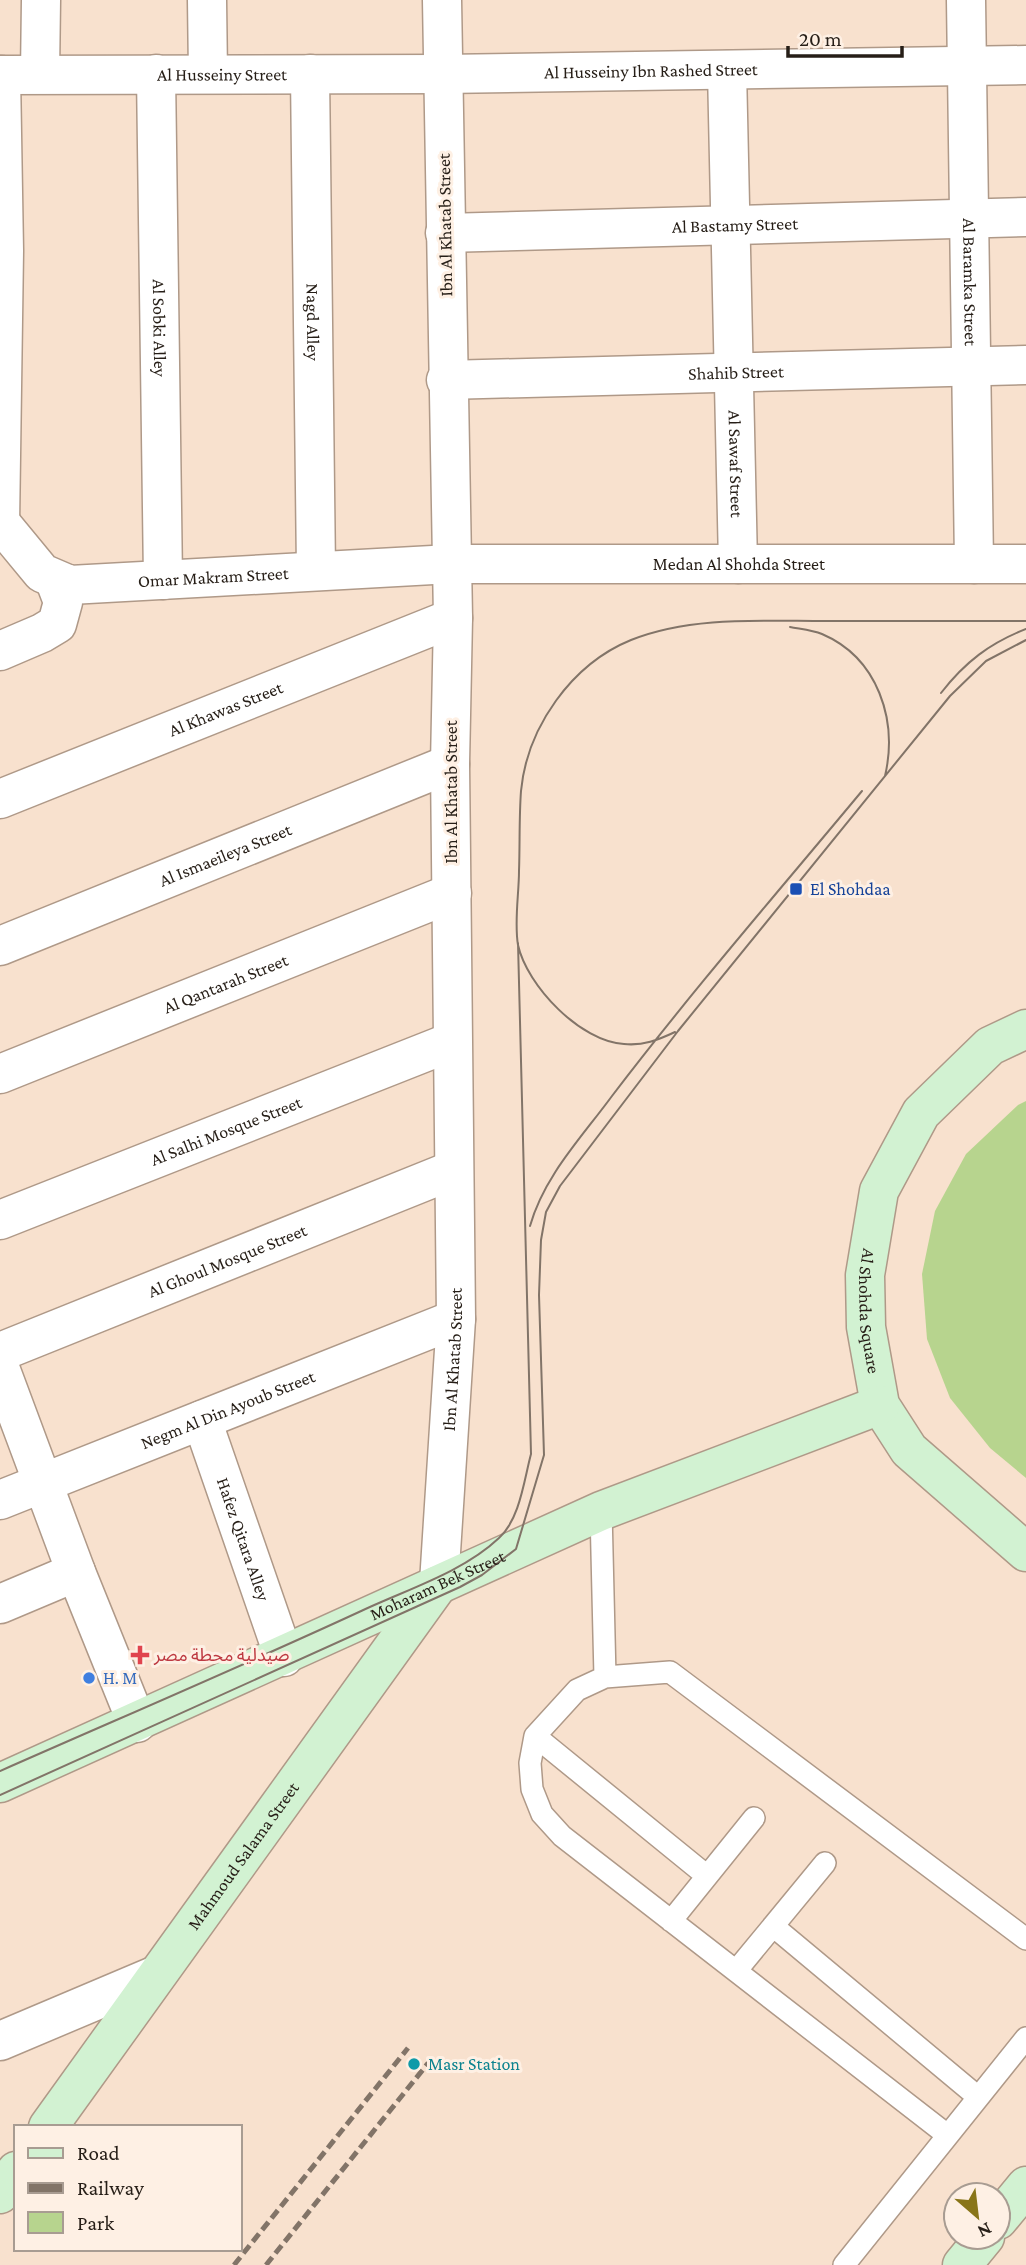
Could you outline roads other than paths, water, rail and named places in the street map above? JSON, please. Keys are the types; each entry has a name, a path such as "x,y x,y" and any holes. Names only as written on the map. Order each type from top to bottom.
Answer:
{"main road":[{"name":"Al Shohda Square","path":"1026,1029 990,1046 921,1113 879,1191 865,1275 866,1327 880,1405 909,1450 1026,1552"},
{"name":"Moharam Bek Street","path":"0,1783 284,1657 439,1583 601,1511 880,1405"},
{"name":"Mahmoud Salama Street","path":"49,2125 439,1583"},
{"path":"0,2194 14,2174"},
{"path":"1012,2203 1026,2186"},
{"path":"962,2265 974,2251"}],"street":[{"path":"40,74 41,0"},
{"path":"207,0 208,74"},
{"name":"Ibn Al Khatab Street","path":"439,1583 456,1319 450,764 453,618 446,380 442,0"},
{"name":"Al Baramka Street","path":"966,0 974,564"},
{"name":"Al Husseiny Ibn Rashed Street","path":"443,74 1026,65"},
{"name":"Al Sawaf Street","path":"727,70 738,564"},
{"name":"Al Sobki Alley","path":"156,74 163,580"},
{"name":"Nagd Alley","path":"310,74 316,571"},
{"name":"Al Husseiny Street","path":"1,75 443,74"},
{"path":"0,650 57,624 62,602 55,581 42,573 1,524 1,75"},
{"name":"Al Bastamy Street","path":"445,233 1026,217"},
{"name":"Shahib Street","path":"446,380 1026,365"},
{"name":"Medan Al Shohda Street","path":"451,564 974,564 1022,559"},
{"name":"Omar Makram Street","path":"55,581 70,585 451,564"},
{"name":"Al Khawas Street","path":"0,799 453,618"},
{"name":"Al Ismaeileya Street","path":"0,946 450,764"},
{"name":"Al Qantarah Street","path":"0,1074 452,893"},
{"name":"Al Salhi Mosque Street","path":"0,1220 452,1042"},
{"name":"Al Ghoul Mosque Street","path":"0,1352 453,1170"},
{"name":"Negm Al Din Ayoub Street","path":"0,1500 456,1319"},
{"path":"0,1368 76,1572 137,1723"},
{"name":"Hafez Qitara Alley","path":"202,1420 284,1657"},
{"path":"0,1604 76,1572"},
{"path":"0,2041 154,1976"}],"lane":[{"path":"601,1511 604,1677"},
{"path":"946,2134 562,1836 542,1814 532,1789 530,1762 535,1736 577,1690 604,1677 659,1671 678,1677 1026,1939"},
{"path":"535,1736 707,1876"},
{"path":"671,1921 754,1818"},
{"path":"736,1971 825,1863"},
{"path":"773,1926 978,2097"},
{"path":"844,2265 946,2134 1026,2038"}],"tram line":[{"path":"675,1032 638,1044 607,1041 591,1033 574,1023 544,994 523,961 518,945 520,811 525,767 543,721 572,681 610,651 631,640 654,632 702,623 1026,621"},
{"path":"790,627 822,634 841,645 857,658 870,675 886,713 889,734 885,776"},
{"path":"941,693 959,672 979,655 1026,629"},
{"path":"0,1795 460,1587 482,1575 516,1549 544,1455 539,1295 541,1240 546,1212 560,1186 678,1031 950,696 986,661 1026,640"},
{"path":"530,1226 544,1190 577,1142 704,980 862,791"},
{"path":"0,1771 451,1571 499,1538 512,1521 531,1454 518,943"}],"railway":[{"path":"234,2265 408,2048"},
{"path":"266,2265 429,2062"}],"place":[{"name":"El Shohdaa","path":"796,889"},
{"name":"صيدلية محطة مصر","path":"140,1655"},
{"name":"H. M","path":"89,1678"},
{"name":"Masr Station","path":"414,2064"}]}
